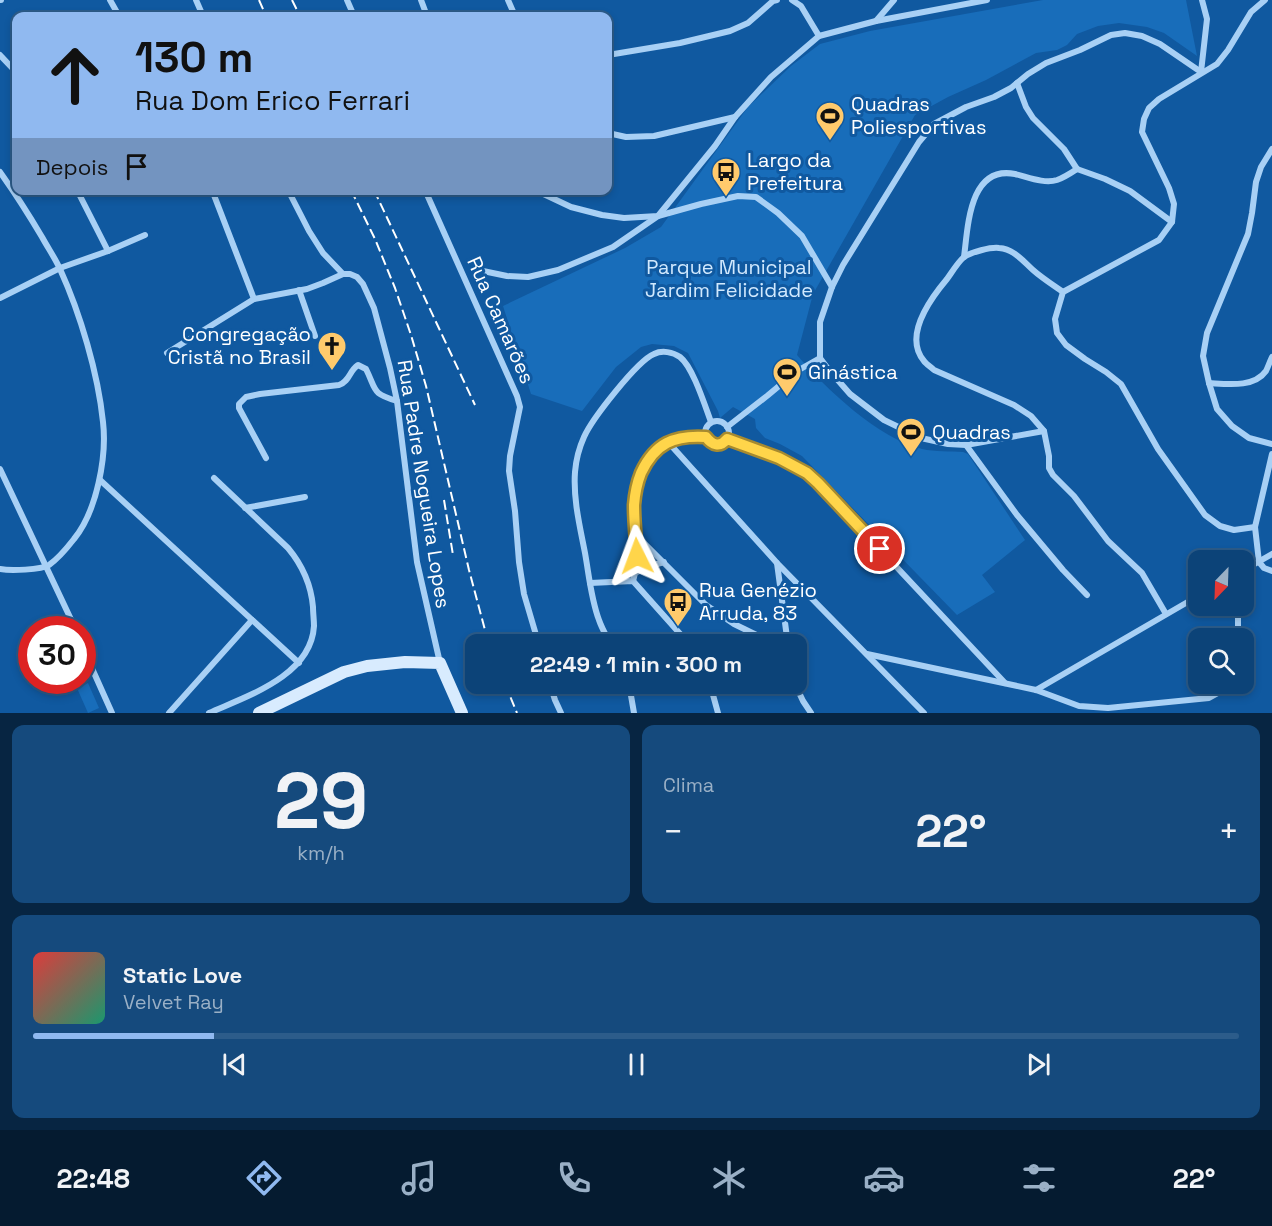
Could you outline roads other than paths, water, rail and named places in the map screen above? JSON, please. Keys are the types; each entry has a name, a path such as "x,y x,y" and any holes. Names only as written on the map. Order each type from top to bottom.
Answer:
{"main road":[{"path":"259,713 344,672 367,666 405,662 440,663 462,713"}],"street":[{"path":"612,54 680,43 730,31 748,23 777,0"},
{"path":"792,0 801,6 819,36"},
{"path":"876,21 894,0"},
{"path":"483,271 528,277 558,270 613,247 658,216 715,146 735,117 771,77 819,36 876,21 987,0"},
{"path":"1201,72 1207,19 1202,0"},
{"path":"1255,527 1234,530 1220,526 1205,515 1158,449 1120,384 1066,345 1057,333 1055,319 1063,292 1159,240 1172,222 1174,204 1169,188 1142,132 1144,119 1149,108 1159,99 1217,64 1251,12 1265,0"},
{"path":"1044,431 966,445 948,444 921,438 884,420 850,394 820,358 820,322 832,287 843,265 919,142 934,124 966,107 994,97 1046,63 1111,35 1125,33 1142,36 1160,44 1201,72"},
{"path":"0,55 12,68"},
{"path":"1017,83 1033,118 1064,149 1077,169 1130,191 1172,222"},
{"path":"612,134 626,137 654,136 735,117"},
{"path":"1272,149 1261,167 1256,182 1248,234 1208,333 1203,356 1217,409 1232,426 1249,438 1272,444"},
{"path":"964,257 970,208 981,186 992,176 1004,173 1044,181 1056,181 1077,169"},
{"path":"0,172 12,188"},
{"path":"0,569 9,571 47,567 63,553 77,535 90,512 100,480 104,423 84,330 60,268 17,195"},
{"path":"80,195 108,251"},
{"path":"214,195 254,299"},
{"name":"Rua Padre Nogueira Lopes","path":"291,195 323,252 342,274 357,277 363,284 374,308 397,401 417,562 440,663"},
{"name":"Rua Camarões","path":"427,195 518,396 520,407 509,471 524,594 536,634"},
{"path":"546,195 571,207 624,218 658,216 738,196 756,197 778,213 802,236 832,287"},
{"path":"0,298 60,268 146,235"},
{"path":"1063,292 1008,250 999,248 982,250 964,257 924,311 917,338 918,351 924,361 934,370 1014,405 1031,416 1044,431 1049,468 1053,475 1074,496 1108,541 1142,573 1166,614"},
{"path":"167,353 254,299 299,290 323,283 342,274"},
{"path":"299,290 315,336"},
{"path":"606,634 599,620 590,582 575,495 578,453 585,435 594,419 642,361 655,353 666,352 679,356 688,365 711,422"},
{"path":"1209,383 1237,384 1256,380 1265,371 1272,357"},
{"path":"727,427 797,371 820,358"},
{"path":"266,458 239,408 239,404 246,397 339,385 347,380 358,365 366,369 378,394 397,401"},
{"path":"718,421 727,427 729,431 725,442 718,445 710,443 705,433 706,427 711,422 718,421"},
{"path":"633,581 637,556 634,505 636,484 651,454 668,442 690,436 706,437"},
{"path":"727,439 779,458 807,473 1005,683"},
{"path":"668,442 777,563 924,713"},
{"path":"966,445 1017,515 1062,570 1087,595"},
{"path":"1272,454 1255,527 1259,562 1264,568 1272,571"},
{"path":"0,469 70,616"},
{"path":"208,713 268,687 299,663 309,645 314,627 312,596 306,574 297,559 214,478"},
{"path":"100,480 299,663"},
{"path":"245,508 305,497"},
{"path":"636,535 706,605 734,624 754,634"},
{"path":"1254,565 1272,554"},
{"path":"635,573 664,562"},
{"path":"777,563 787,634"},
{"path":"590,582 633,581 680,634"},
{"path":"1036,690 1188,602"},
{"path":"169,713 252,620"},
{"path":"867,654 1036,690 1079,706 1108,708 1209,698 1216,694"},
{"path":"96,677 112,713"},
{"path":"553,694 561,713"},
{"path":"631,694 634,713"},
{"path":"713,694 718,713"},
{"path":"800,694 811,713"}],"railway":[{"path":"259,0 264,12"},
{"path":"292,0 298,12"},
{"path":"353,195 375,239 411,335 426,386 486,634"},
{"path":"376,195 475,405"},
{"path":"444,500 453,555"},
{"path":"509,694 517,713"}],"place":[{"name":"Quadras Poliesportivas","path":"830,142"},
{"name":"Largo da Prefeitura","path":"726,198"},
{"name":"Congregação Cristã no Brasil","path":"332,372"},
{"name":"Ginástica","path":"787,398"},
{"name":"Quadras","path":"911,458"},
{"name":"Rua Genézio Arruda, 83","path":"678,628"}],"park label":[{"name":"Parque Municipal Jardim Felicidade","path":"729,278"}]}
